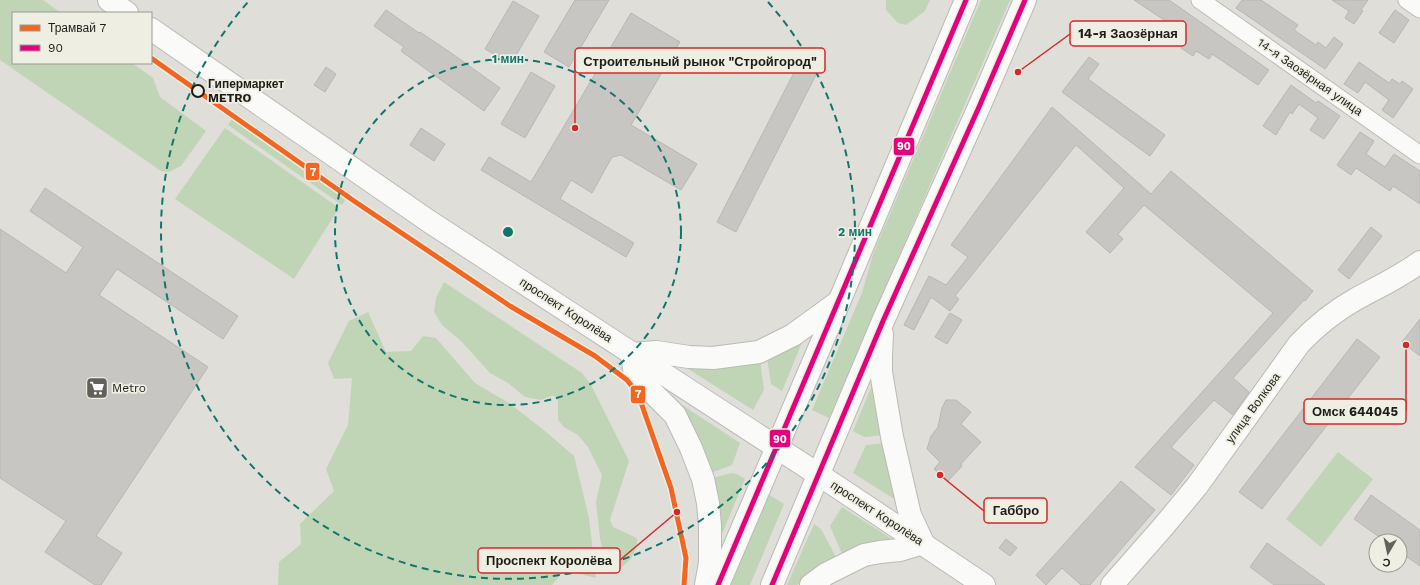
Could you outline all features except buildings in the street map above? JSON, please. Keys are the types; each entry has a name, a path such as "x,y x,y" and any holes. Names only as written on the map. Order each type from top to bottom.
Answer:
{"main road":[{"path":"109,0 127,12"},
{"path":"718,585 966,0"},
{"path":"772,585 883,321 980,107 1025,0"},
{"name":"проспект Королёва","path":"152,30 430,222 777,447 984,585"},
{"name":"улица Волкова","path":"1112,585 1197,486 1299,344 1316,326 1357,298 1406,273 1420,262"},
{"path":"706,585 710,564 710,526 708,503 703,479 692,448 675,415 635,375 632,354 656,352 689,357 713,358 759,352 792,335 839,302"},
{"path":"811,585 826,574 864,555 900,550 923,543 910,515 892,437 881,372 883,321"}],"street":[{"name":"14-я Заозёрная улица","path":"1200,0 1420,154"},
{"path":"1407,0 1420,9"}],"green space":[{"path":"0,0 43,0 60,12 12,12 12,64 133,64 153,78 160,97 206,131 181,166 169,172 161,171 0,60"},
{"path":"886,0 930,0 925,11 906,25 898,23 886,10"},
{"path":"981,0 1010,0 829,418 812,410 862,293 873,254"},
{"path":"236,113 350,193 342,205 228,125"},
{"path":"225,128 339,208 294,279 175,199"},
{"path":"444,282 582,373 590,383 629,461 610,520 613,527 637,538 636,549 627,563 622,567 611,571 605,563 600,538 596,502 602,475 588,447 578,435 564,427 558,420 558,400 555,396 550,396 541,400 525,397 508,383 490,373 462,342 442,325 434,312 436,298"},
{"path":"368,312 386,352 411,351 423,336 436,338 475,383 509,403 574,456 589,518 596,578 564,570 552,585 278,585 279,562 301,544 300,524 334,491 326,469 348,425 352,378 334,379 328,363 349,321"},
{"path":"803,340 782,391 771,384 767,358"},
{"path":"674,360 760,360 764,390 753,410"},
{"path":"875,378 884,435 864,437 853,431"},
{"path":"676,401 740,443 732,465 711,473"},
{"path":"885,443 896,500 853,473 866,445"},
{"path":"1338,452 1373,479 1321,547 1286,519"},
{"path":"731,473 737,474 745,479 719,541 713,478"},
{"path":"768,494 784,504 750,585 728,585"},
{"path":"842,507 895,541 843,556 830,526"},
{"path":"814,524 821,529 837,559 797,585 787,585"}],"tram line":[{"name":"7","path":"152,59 354,201 510,306 595,356 627,380 638,394 671,488 686,558 684,585"}],"transit line":[{"name":"90","path":"718,585 966,0"},
{"name":"90","path":"772,585 883,321 979,107 1025,0"}],"place":[{"name":"14-я Заозёрная","path":"1018,72"},
{"name":"Гипермаркет METRO","path":"198,91"},
{"name":"Строительный рынок \"Стройгород\"","path":"575,128"},
{"name":"Омск 644045","path":"1406,345"},
{"name":"Metro","path":"97,388"},
{"name":"Габбро","path":"940,475"},
{"name":"Проспект Королёва","path":"677,512"}]}
